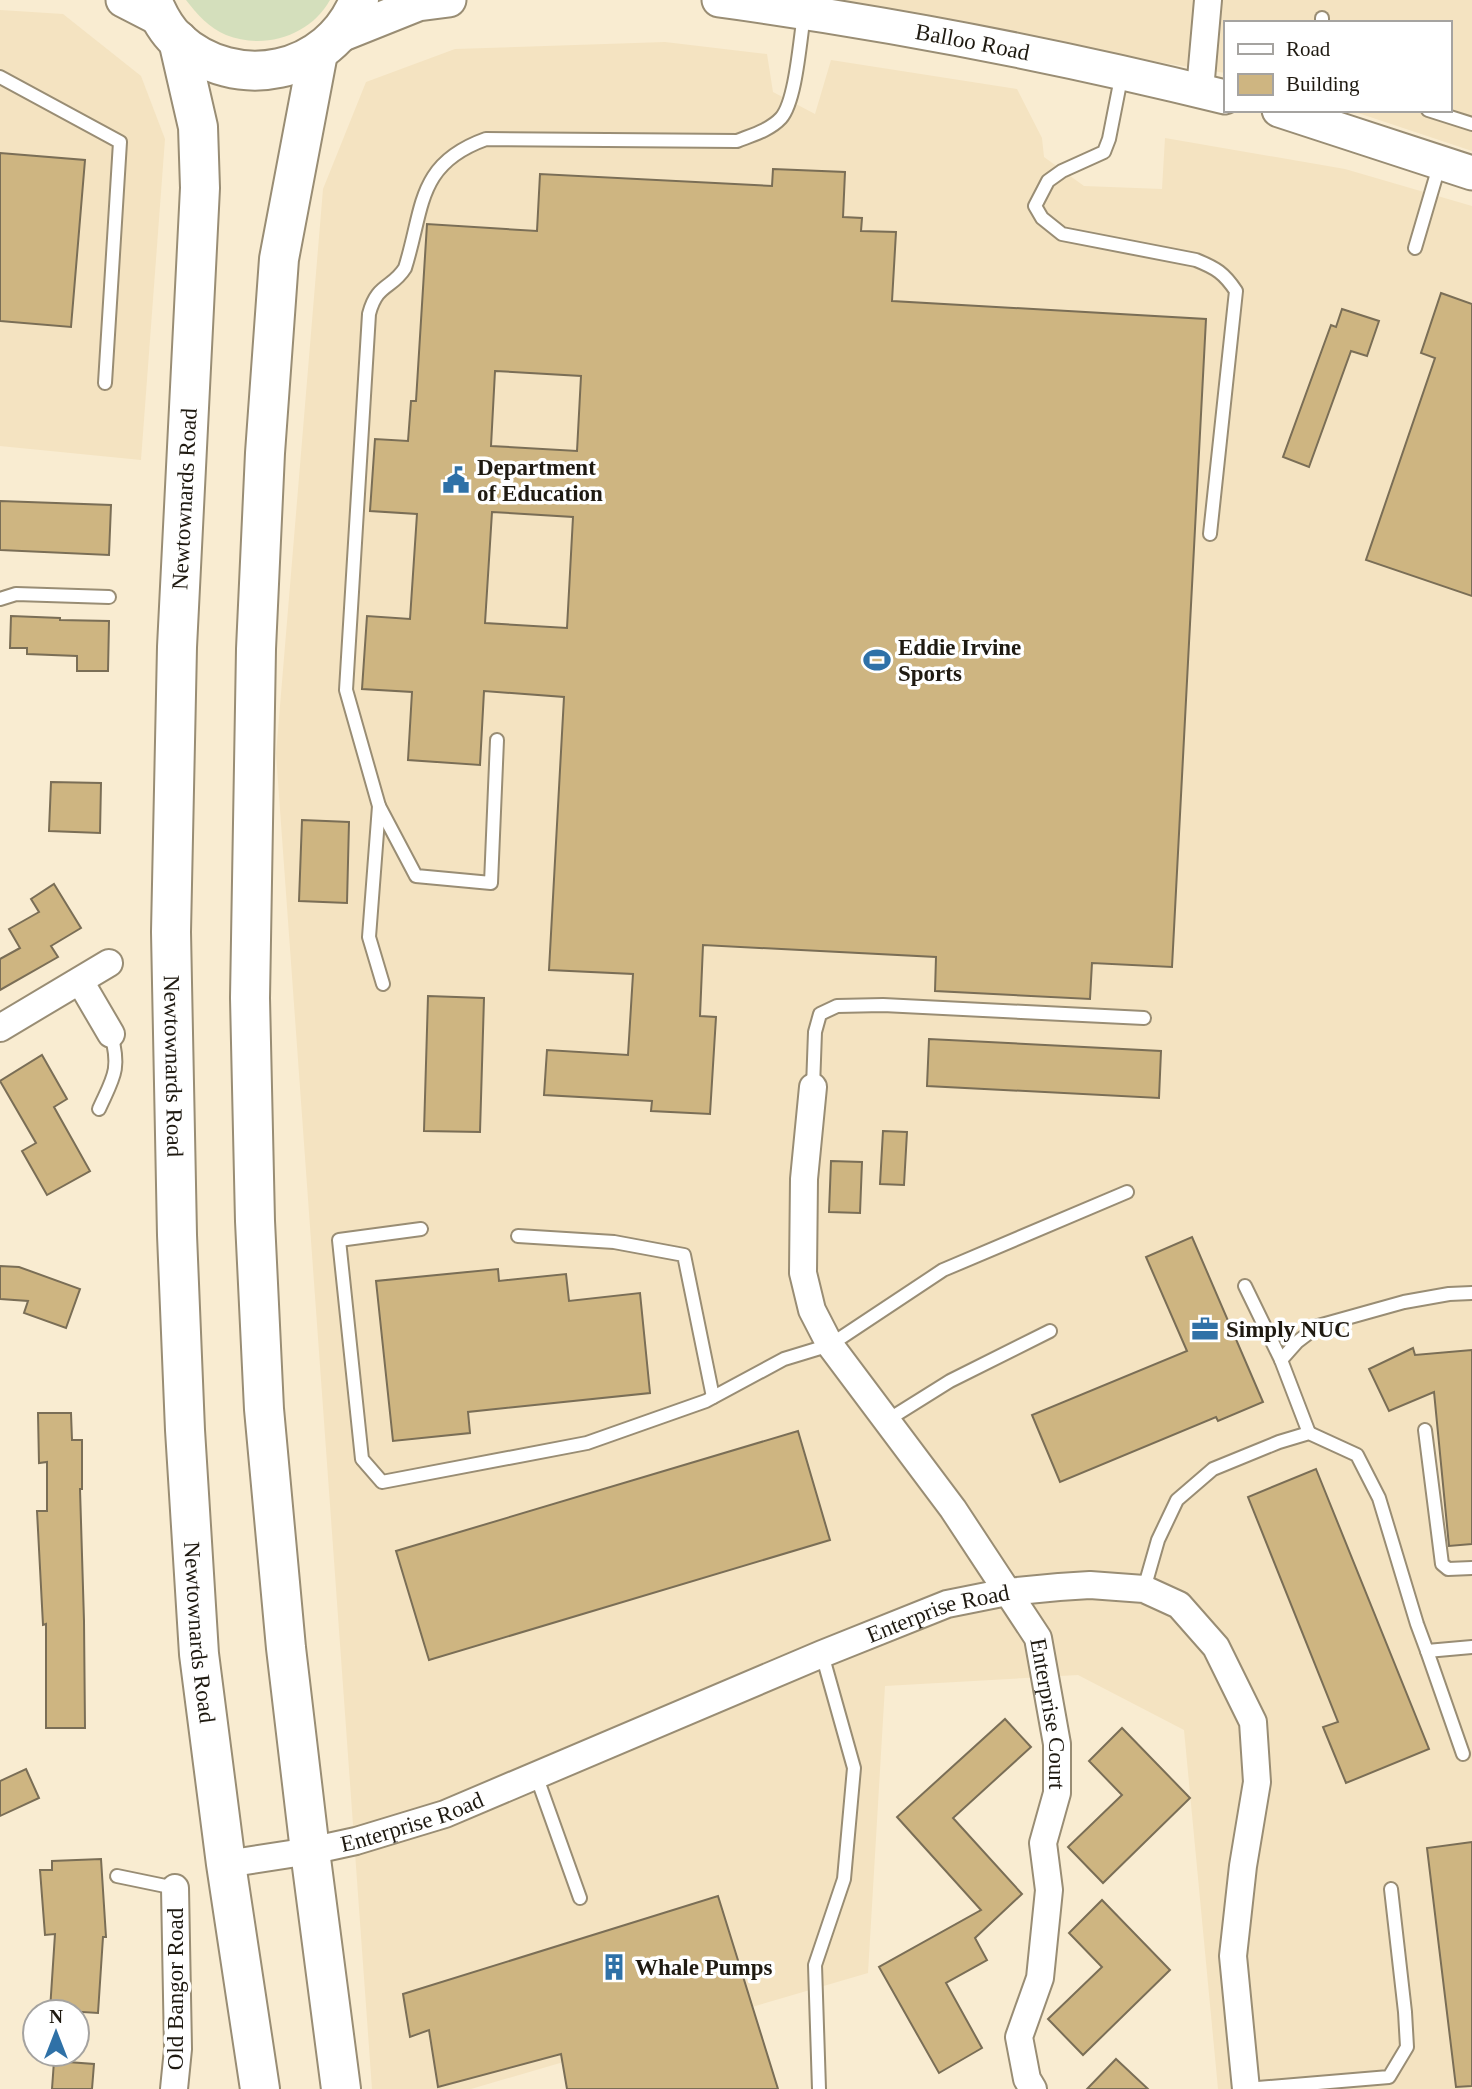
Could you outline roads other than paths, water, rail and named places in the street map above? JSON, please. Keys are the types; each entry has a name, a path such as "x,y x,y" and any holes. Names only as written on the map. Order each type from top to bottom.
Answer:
{"highway":[{"path":"163,20 209,62 246,72 283,68 328,45 354,15 359,0"},
{"name":"Newtownards Road","path":"163,20 198,128 200,188 176,660 171,932 177,1235 185,1430 199,1654 226,1864 260,2089"},
{"path":"328,45 279,259 265,453 256,649 250,998 255,1221 264,1409 286,1648 341,2089"}],"street":[{"path":"123,0 163,20"},
{"path":"328,45 418,4 449,0"},
{"name":"Balloo Road","path":"719,0 805,11 956,37 1212,93"},
{"path":"1208,0 1212,93"},
{"path":"1285,112 1472,173"},
{"path":"0,1028 108,963"},
{"path":"80,981 111,1034"},
{"name":"Enterprise Court","path":"813,1087 804,1179 803,1273 812,1310 830,1345 953,1509 1038,1638 1057,1744 1057,1793 1043,1843 1049,1890 1040,1978 1019,2037 1027,2079 1033,2089"},
{"name":"Enterprise Road","path":"226,1864 356,1841 444,1814 947,1604 1007,1592 1090,1585 1144,1589 1179,1605 1216,1647 1253,1722 1257,1782 1243,1866 1233,1956 1246,2089"},
{"name":"Old Bangor Road","path":"174,2089 178,2049 175,1888"}],"lane":[{"path":"497,740 491,883 416,876 379,806 346,690 369,314 372,303 387,283 400,276 405,268 423,197 433,176 448,158 486,139 737,141 760,133 780,119 790,106 805,11"},
{"path":"1122,73 1104,152 1062,171 1048,181 1035,206 1042,218 1062,234 1196,260 1216,268 1236,291 1210,534"},
{"path":"0,77 120,142 105,383"},
{"path":"1434,112 1472,124"},
{"path":"1415,248 1440,163"},
{"path":"0,599 16,594 109,597"},
{"path":"379,806 369,937 383,984"},
{"path":"813,1087 815,1031 820,1014 837,1006 883,1004 1144,1018"},
{"path":"99,1110 116,1072 116,1053 111,1034"},
{"path":"421,1229 339,1240 362,1459 382,1482 587,1443 713,1397 784,1359 830,1345 943,1270 1126,1192"},
{"path":"518,1236 614,1242 684,1255 713,1397"},
{"path":"1245,1286 1281,1360 1309,1433"},
{"path":"1281,1360 1297,1342 1318,1326 1404,1302 1472,1293"},
{"path":"886,1422 950,1381 1050,1331"},
{"path":"1425,1430 1442,1564 1448,1569 1472,1568"},
{"path":"1144,1589 1158,1539 1177,1500 1213,1469 1279,1442 1309,1433 1357,1455 1379,1498 1417,1624 1463,1754"},
{"path":"1427,1651 1472,1647"},
{"path":"820,2089 815,1965 844,1879 854,1768 822,1654"},
{"path":"536,1775 580,1898"},
{"path":"117,1875 175,1888"},
{"path":"1246,2089 1389,2077 1407,2047 1391,1889"}],"place":[{"name":"Department of Education","path":"456,480"},
{"name":"Eddie Irvine Sports","path":"877,660"},
{"name":"Simply NUC","path":"1205,1329"},
{"name":"Whale Pumps","path":"614,1967"}]}
